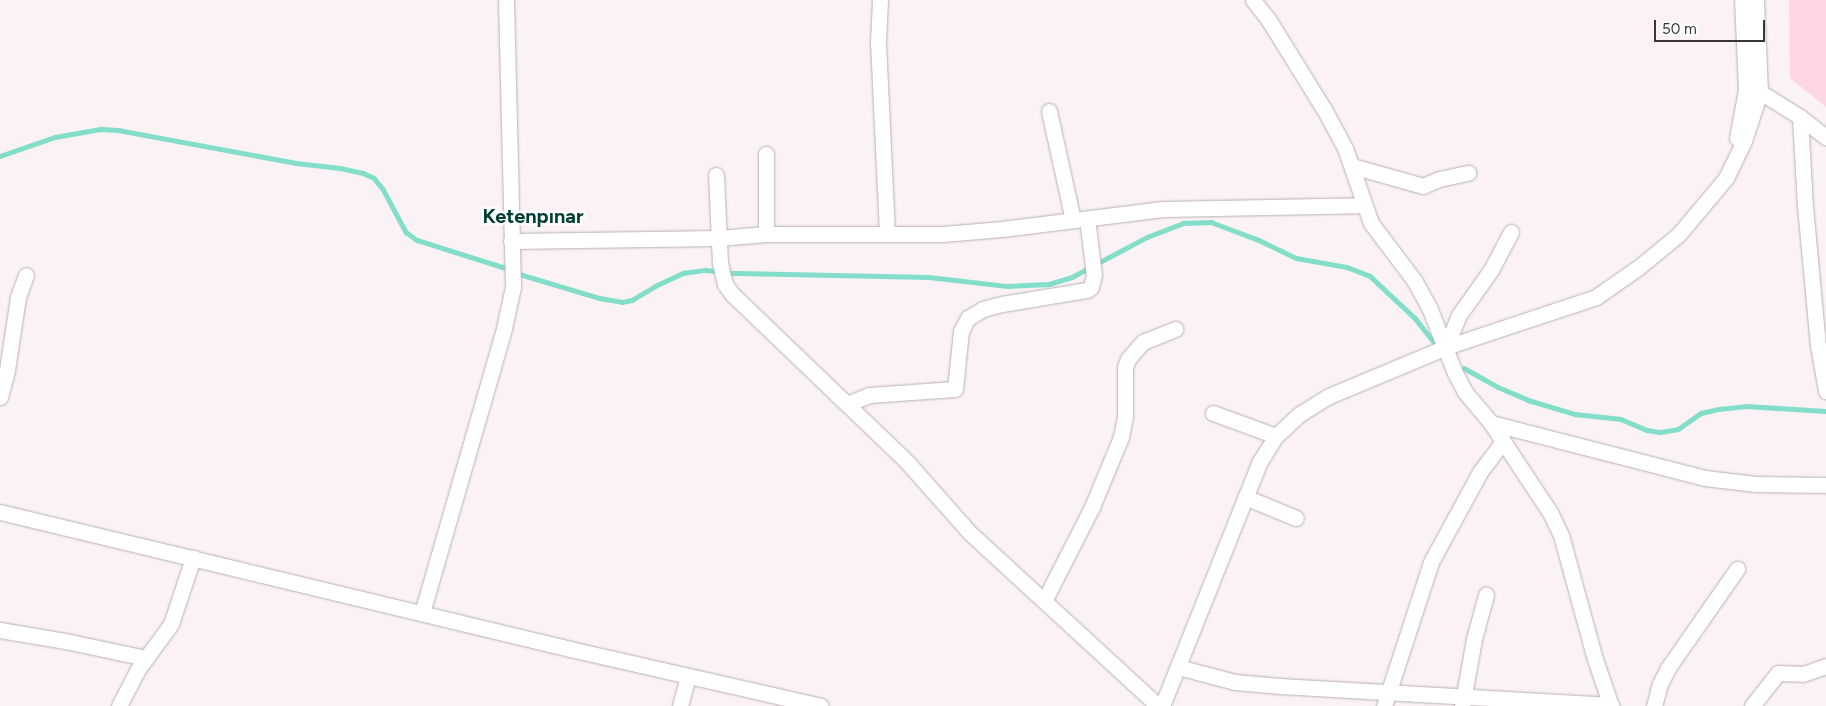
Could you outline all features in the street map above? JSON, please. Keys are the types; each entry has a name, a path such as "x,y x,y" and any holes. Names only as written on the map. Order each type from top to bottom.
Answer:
{"street":[{"path":"422,613 504,328 513,287 506,0"},
{"path":"880,0 878,42 887,234"},
{"path":"1178,666 1235,682 1386,699 1611,705 1595,660 1561,535 1551,514 1491,423 1465,392 1414,280 1371,223 1363,205 1352,166 1326,110 1253,0"},
{"path":"1742,0 1753,91"},
{"path":"1162,706 1259,463 1276,436 1300,414 1329,396 1446,347 1596,297 1639,267 1679,234 1726,178 1753,91 1756,0"},
{"path":"1753,91 1800,117 1826,137"},
{"path":"847,404 869,395 955,389 961,332 968,318 983,309 1002,304 1087,290 1090,287 1094,274 1049,111"},
{"path":"1800,117 1805,206 1825,388"},
{"path":"766,154 766,234"},
{"path":"1352,166 1423,186 1439,179 1468,173"},
{"path":"716,175 720,263 726,284 732,294 908,464 970,533 1158,706"},
{"path":"511,241 719,238 766,234 943,234 1163,209 1363,205"},
{"path":"1446,347 1459,315 1491,270 1511,232"},
{"path":"0,398 7,370 15,312 26,275"},
{"path":"1044,601 1092,507 1121,437 1125,416 1125,374 1128,359 1143,342 1175,330"},
{"path":"1213,413 1276,436"},
{"path":"1491,423 1705,478 1756,484 1826,485"},
{"path":"1386,699 1430,562 1476,480 1503,441"},
{"path":"1245,497 1296,518"},
{"path":"0,512 821,706"},
{"path":"119,706 146,658 171,624 193,558"},
{"path":"1654,706 1660,684 1668,668 1737,569"},
{"path":"1462,701 1486,595"},
{"path":"0,630 146,658"},
{"path":"1752,706 1778,674 1803,674 1826,666"},
{"path":"680,706 688,676"}],"shaded area":[{"path":"1789,0 1826,0 1826,107 1790,78"}],"waterway":[{"path":"0,156 55,137 101,129 118,130 296,163 340,168 363,173 374,178 383,189 406,232 417,240 509,269"},
{"path":"1096,264 1147,237 1183,223 1211,222 1259,240 1296,258 1347,267 1370,276 1415,318 1435,344"},
{"path":"516,273 600,298 622,302 632,300 655,286 683,273 705,270 735,273 929,277 1007,286 1049,284 1072,277 1089,268"},
{"path":"1464,368 1498,387 1528,400 1575,414 1621,419 1647,430 1660,432 1678,429 1701,413 1719,409 1746,406 1826,411"}],"district":[{"name":"Ketenpınar","path":"533,216"}]}
